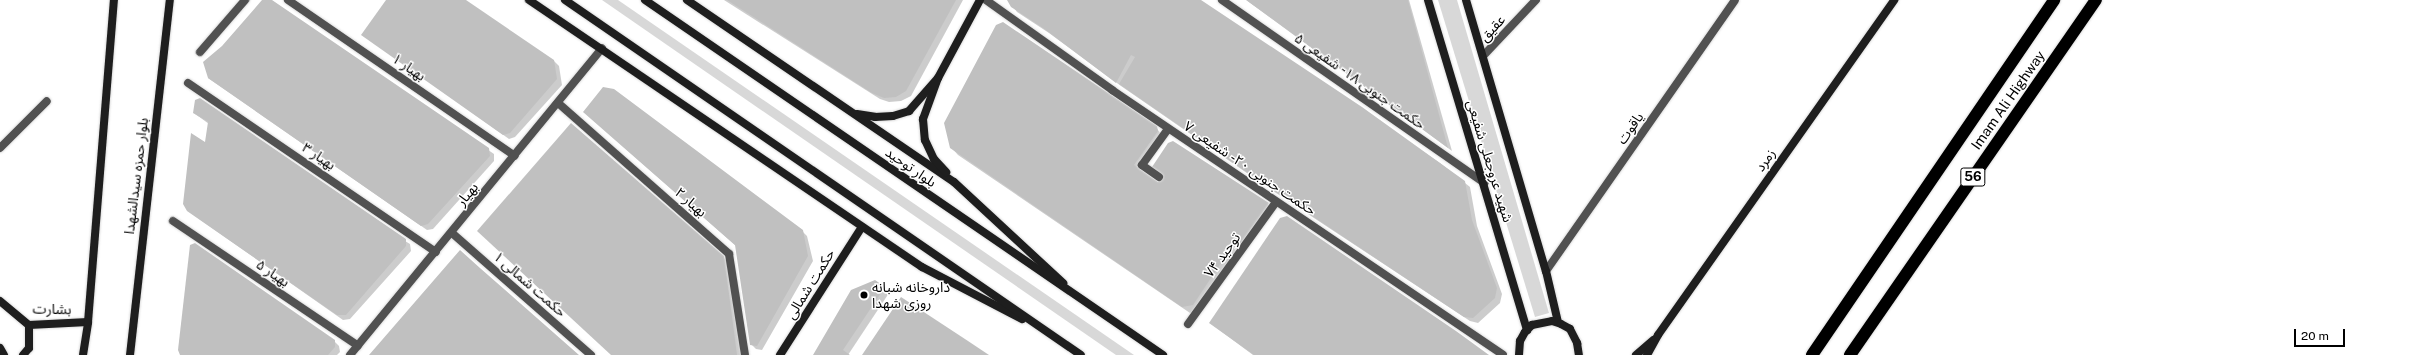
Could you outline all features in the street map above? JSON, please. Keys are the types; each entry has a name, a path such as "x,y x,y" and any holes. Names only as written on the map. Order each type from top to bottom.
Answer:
{"highway":[{"name":"Imam Ali Highway","path":"1812,355 2054,0"},
{"name":"Imam Ali Highway","path":"1850,355 2096,0"}],"main road":[{"path":"83,355 88,322 114,0"},
{"name":"بلوار حمزه سیدالشهدا","path":"130,355 170,0"},
{"path":"529,0 602,48 862,227 922,266 1054,336"},
{"path":"565,0 1081,355"},
{"name":"بلوار توحید","path":"645,0 1084,303 1162,355"},
{"path":"687,0 954,182"},
{"path":"980,0 938,78 923,119 925,140 934,159 954,182 1084,303"},
{"name":"شهید عروجعلی شفیعی","path":"1428,0 1527,330"},
{"name":"شهید عروجعلی شفیعی","path":"1466,0 1546,270 1558,322"},
{"name":"زمرد","path":"1647,355 1658,335 1894,0"},
{"path":"854,114 875,117 893,116 909,111 938,78"},
{"name":"حکمت شمالی","path":"780,355 862,227"},
{"name":"بشارت","path":"0,301 29,325 88,322"},
{"path":"1807,355 1838,317"},
{"path":"1519,355 1520,341 1527,330 1542,322 1558,322 1570,329 1576,338 1578,355"},
{"path":"23,355 29,348 29,325"},
{"name":"زمرد","path":"1636,355 1658,335"},
{"path":"0,348 4,355"}],"street":[{"path":"200,52 245,0"},
{"name":"بهیار ۱","path":"288,0 515,156"},
{"name":"حکمت جنوبی ۲۰ - شفیعی ۷","path":"986,0 1168,128 1503,355"},
{"name":"حکمت جنوبی ۱۸ - شفیعی ۵","path":"1222,0 1484,183"},
{"name":"عقیق","path":"1483,56 1536,0"},
{"name":"یاقوت","path":"1546,270 1734,0"},
{"name":"بهیار","path":"354,352 602,48"},
{"name":"بهیار ۳","path":"188,83 436,252"},
{"path":"0,148 47,101"},
{"name":"بهیار ۲","path":"558,103 729,254 745,355"},
{"path":"1159,177 1142,166 1168,128"},
{"name":"توحید ۷۴","path":"1188,324 1276,202"},
{"name":"بهیار ۵","path":"173,221 354,352"},
{"name":"حکمت شمالی ۱","path":"452,233 591,355"}],"shaded area":[{"path":"602,0 618,0 1134,355 1116,355"},
{"path":"1438,0 1457,0 1549,313 1535,317"}],"building":[{"path":"262,0 272,0 489,148 490,156 428,224 421,226 208,78 203,62 222,46"},
{"path":"386,0 466,0 554,60 557,79 510,133 503,135 361,35"},
{"path":"727,0 956,0 906,91 896,97 884,98 872,93"},
{"path":"1007,0 1201,0 1362,107 1465,181 1472,220 1497,288 1495,298 1473,318 1464,317 1261,182 1119,84 1135,57 1131,55 1116,83 1043,28 1011,7"},
{"path":"1246,0 1408,0 1448,148 1282,26"},
{"path":"1003,22 1157,126 1158,131 1134,165 1158,182 1162,175 1152,167 1168,143 1173,141 1269,203 1237,248 1233,245 1193,305 1182,307 950,148 944,123 996,25"},
{"path":"603,87 614,89 803,230 808,256 757,346 750,345 735,245 583,112"},
{"path":"200,98 406,239 406,246 346,315 337,315 187,211 183,204 191,133 205,142 208,122 193,113 195,100"},
{"path":"571,123 724,256 737,355 611,355 477,231"},
{"path":"1287,216 1489,355 1254,355 1209,323 1280,218"},
{"path":"195,243 335,340 335,347 328,355 180,355 178,350 190,245"},
{"path":"460,250 480,268 579,355 369,355"},
{"path":"875,280 885,287 843,350 850,355 813,355 851,290"},
{"path":"901,297 968,341 989,355 862,355"}],"place":[{"name":"داروخانه شبانه روزی شهدا","path":"864,295"}]}
